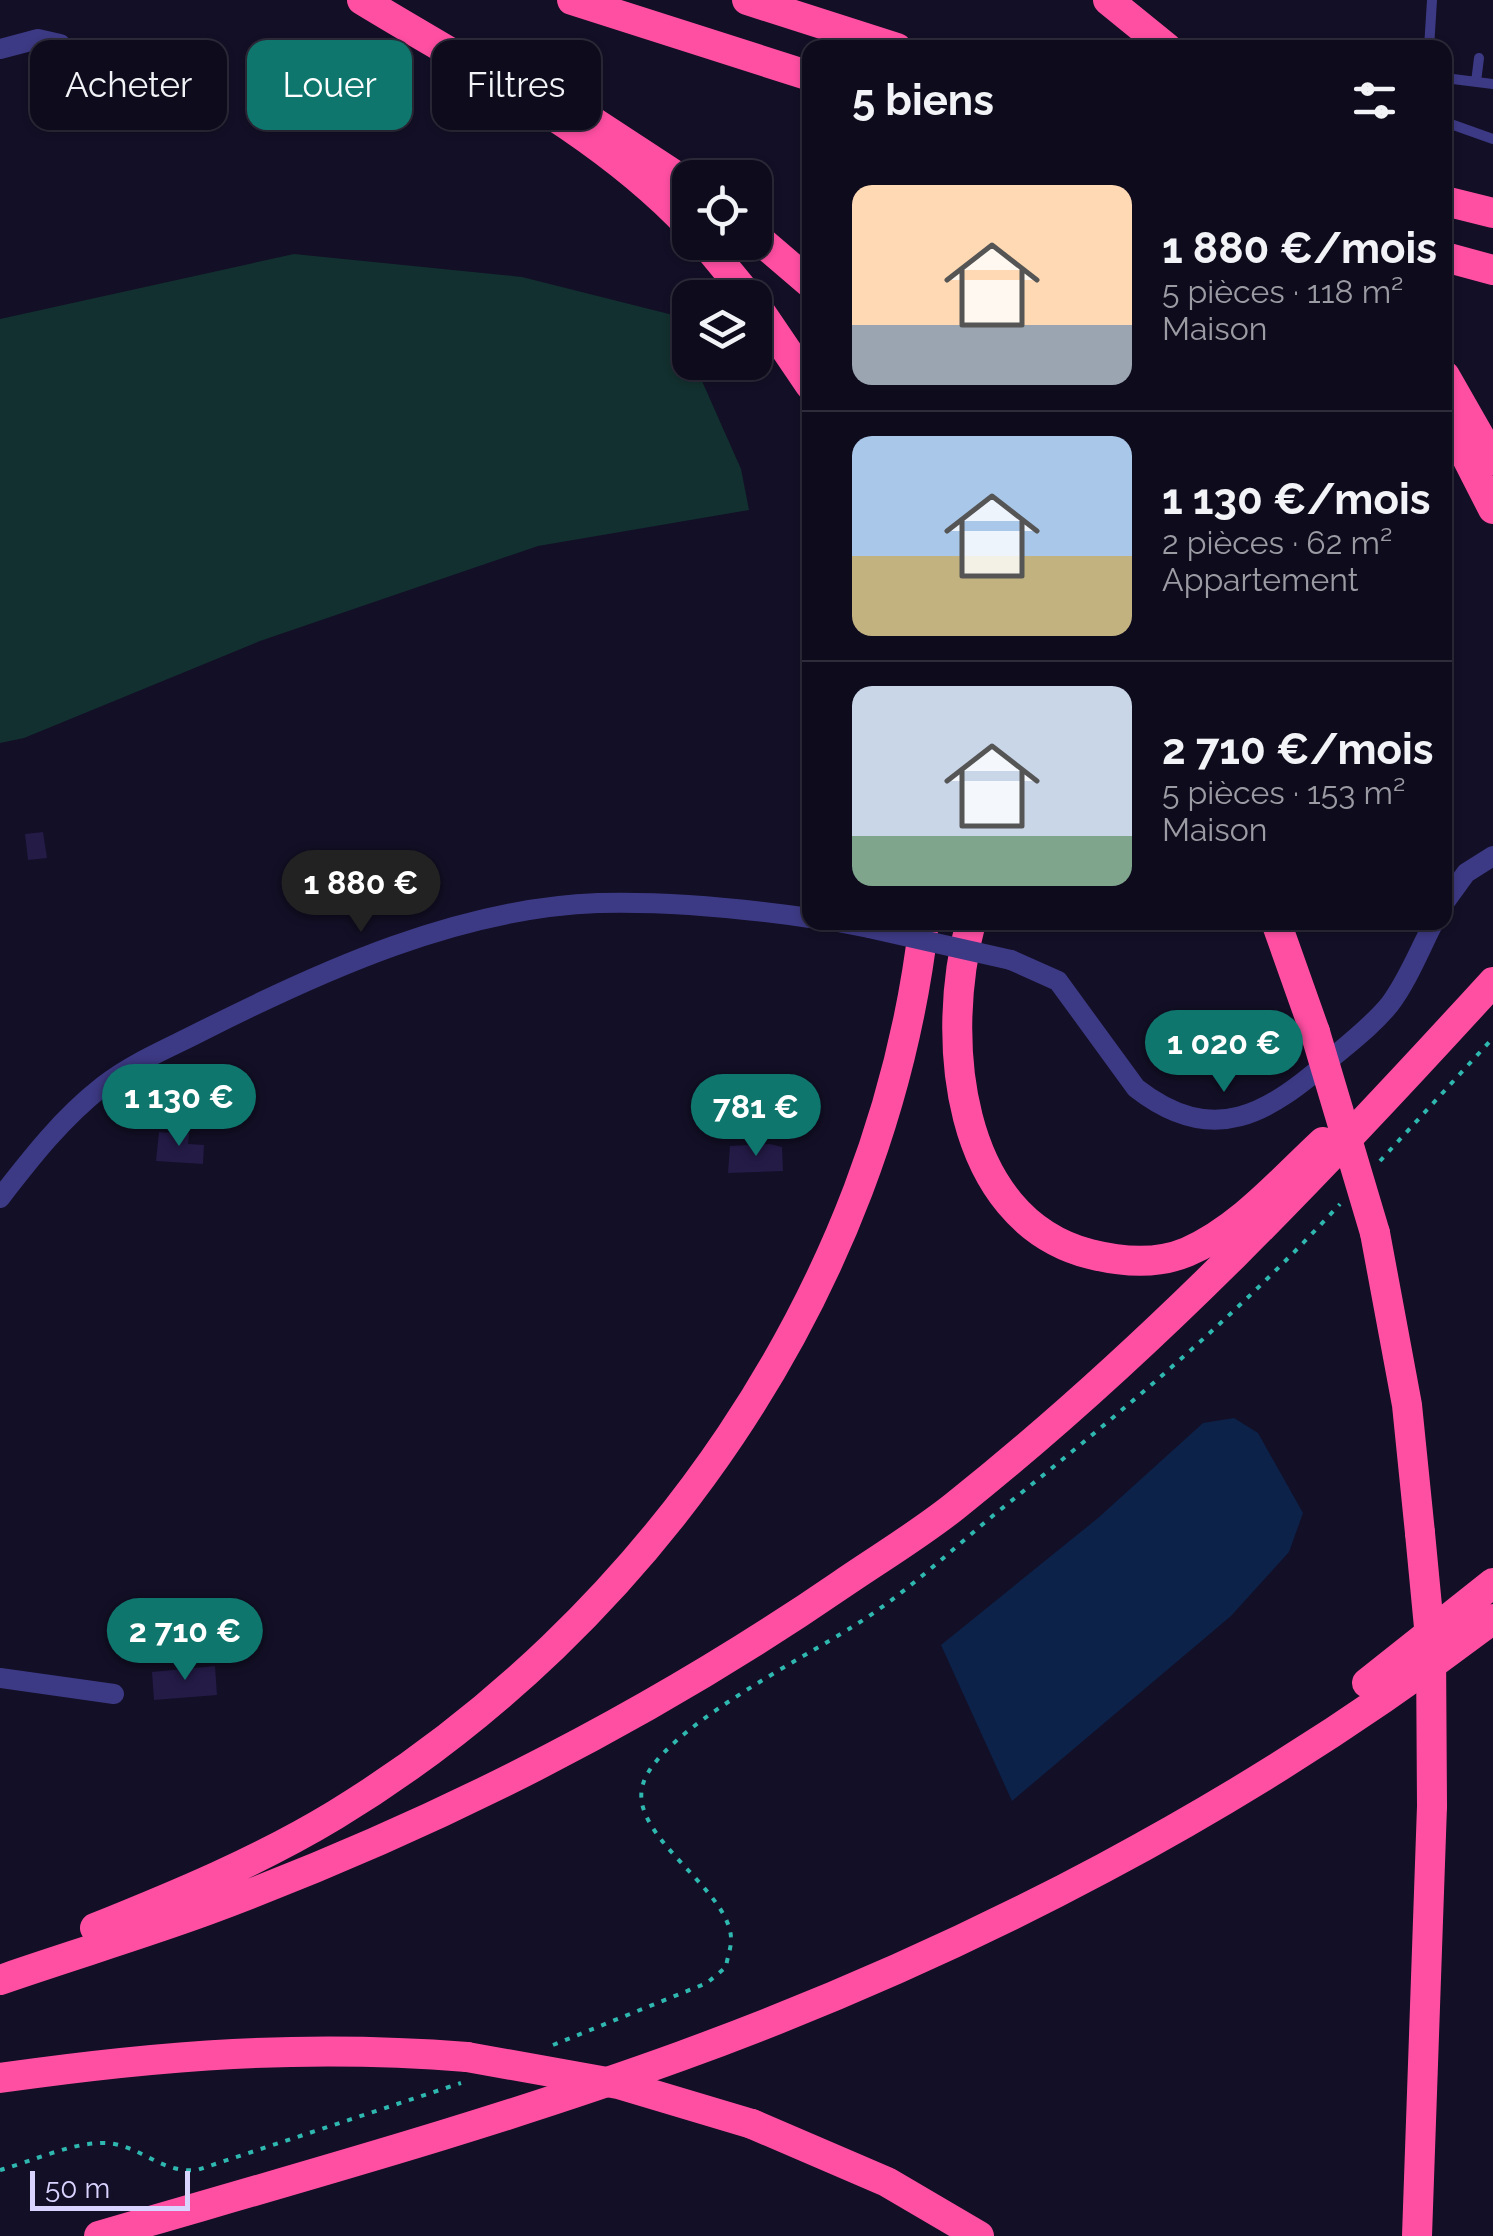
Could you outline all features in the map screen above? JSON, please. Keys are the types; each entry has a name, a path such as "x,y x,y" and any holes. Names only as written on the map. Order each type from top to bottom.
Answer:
{"highway":[{"path":"362,0 572,131 626,169 672,211"},
{"path":"373,0 589,116 672,174"},
{"path":"572,0 802,73"},
{"path":"747,0 872,40"},
{"path":"1108,0 1158,40"},
{"path":"1452,203 1493,214"},
{"path":"772,251 802,276"},
{"path":"719,260 735,280"},
{"path":"1452,260 1493,270"},
{"path":"772,329 802,373"},
{"path":"1452,388 1493,460"},
{"path":"1452,429 1493,509"},
{"path":"0,1966 162,1901 258,1857 335,1815 509,1689 608,1594 742,1422 806,1305 864,1173 896,1075 912,1008 923,930"},
{"path":"969,930 960,975 960,1069 966,1115 978,1151 1005,1196 1031,1224 1079,1251 1138,1262 1185,1253 1244,1216 1493,982"},
{"path":"1264,930 1312,1024"},
{"path":"1279,930 1312,1024 1375,1233 1407,1405 1431,1648 1432,1806 1417,2236"},
{"path":"0,1980 208,1910 386,1838 641,1710 786,1623 953,1508 1133,1352 1304,1189 1493,982"},
{"path":"384,2152 841,1974 1054,1876 1252,1762 1401,1658 1493,1583"},
{"path":"99,2236 384,2152 760,2026 921,1958 1084,1880 1283,1762 1493,1619"},
{"path":"0,2078 218,2052 327,2049 618,2084 752,2124 886,2182 980,2236"}],"street":[{"path":"0,48 30,41"},
{"path":"1452,892 1466,873 1493,856"},
{"path":"0,1198 49,1136 128,1069 249,1008 395,948 510,914 596,903 671,904 802,917"},
{"path":"878,930 1011,960 1058,981 1117,1064 1152,1100 1189,1115 1234,1120 1261,1113 1292,1094 1368,1026 1390,1004 1430,930"},
{"path":"0,1678 114,1694"}],"lane":[{"path":"1430,40 1432,0"},
{"path":"1476,82 1479,58"},
{"path":"1452,79 1493,84"},
{"path":"1452,125 1493,140"}],"path":[{"path":"1372,1168 1493,1038"},
{"path":"544,2049 707,1983 726,1967 731,1938 724,1917 644,1814 641,1789 652,1761 702,1720 860,1623 1141,1398 1294,1254 1346,1197"},
{"path":"0,2170 100,2142 130,2148 176,2172 197,2170 470,2068"}],"green space":[{"path":"294,254 522,277 672,315 672,380 702,380 741,469 749,510 538,546 260,641 24,738 0,743 0,319"}],"water":[{"path":"1234,1418 1258,1433 1303,1513 1289,1552 1231,1616 1012,1801 941,1645 1098,1518 1203,1423"}],"building":[{"path":"43,832 47,858 28,860 25,834"},
{"path":"159,1132 189,1134 188,1144 204,1145 203,1164 156,1161"},
{"path":"730,1146 782,1147 783,1171 728,1173"},
{"path":"215,1666 217,1695 154,1700 152,1672"}]}
